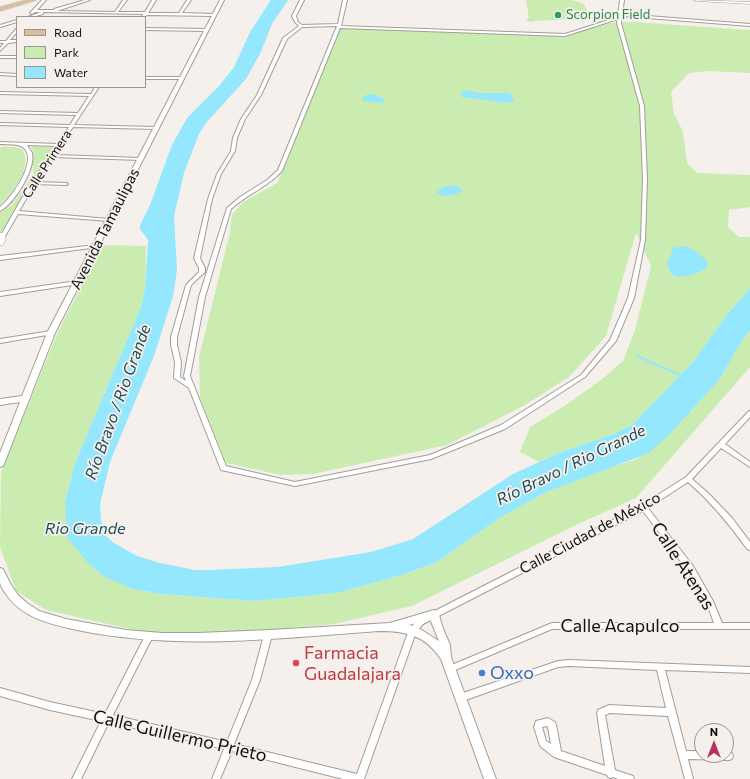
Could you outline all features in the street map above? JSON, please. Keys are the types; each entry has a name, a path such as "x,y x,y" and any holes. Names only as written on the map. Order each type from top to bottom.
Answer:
{"main road":[{"path":"0,9 27,0"},
{"path":"0,9 33,0"},
{"path":"696,0 750,3"}],"street":[{"path":"31,16 44,0"},
{"path":"34,16 88,0"},
{"path":"116,13 125,0"},
{"path":"144,15 154,0"},
{"path":"180,14 189,0"},
{"name":"Avenida Tamaulipas","path":"0,464 51,333 222,0"},
{"path":"301,26 294,16 302,0"},
{"path":"345,0 339,26 280,171 275,177 236,200 229,208 202,297 188,376 223,468 296,484 431,457 503,427 583,376 613,341 631,298 643,240 645,179 642,106 619,19 622,0"},
{"path":"34,11 144,15 214,15"},
{"path":"191,387 177,378 178,362 174,345 174,337 189,285 202,272 202,268 197,258 210,199 219,174 233,151 234,138 243,119 259,95 284,38 301,26 339,26 565,35 619,19 750,25"},
{"path":"0,26 16,21"},
{"path":"146,29 206,30"},
{"path":"0,50 16,31"},
{"path":"0,42 16,41"},
{"path":"0,57 16,57"},
{"path":"0,74 16,75"},
{"path":"146,78 182,78"},
{"name":"Calle Primera","path":"1,238 34,183 96,88"},
{"path":"0,93 91,95"},
{"path":"0,112 79,114"},
{"path":"0,124 156,128"},
{"path":"0,144 59,145"},
{"path":"0,210 8,203 29,170 27,147 18,144"},
{"path":"52,156 141,159"},
{"path":"34,183 66,184"},
{"path":"16,212 109,220"},
{"path":"0,258 96,246"},
{"path":"0,294 77,283"},
{"path":"0,341 51,333"},
{"path":"0,402 26,398"},
{"name":"Calle Ciudad de México","path":"414,630 420,622 434,614 644,508 688,479 722,445 750,413"},
{"path":"722,445 748,463"},
{"path":"688,479 705,492 733,524 750,547"},
{"name":"Calle Atenas","path":"644,508 690,568 710,603 719,626"},
{"path":"0,572 12,595 28,609 41,616 69,624 148,638 204,639 383,627 414,630 431,640 446,658 490,779"},
{"path":"383,627 434,614 435,622 447,646 446,658"},
{"name":"Calle Acapulco","path":"450,669 552,626 750,626"},
{"path":"360,779 414,630"},
{"path":"216,779 258,676 268,635"},
{"path":"76,779 148,638"},
{"path":"460,698 558,664 581,663 750,670"},
{"path":"660,666 688,779"},
{"name":"Calle Guillermo Prieto","path":"0,692 58,709 107,718 230,746 360,779"},
{"path":"611,774 601,713 609,710 671,712"},
{"path":"557,754 611,774 630,779"},
{"path":"682,756 694,756"}],"green space":[{"name":"Scorpion Field","path":"526,0 572,0 584,4 591,18 531,22 525,21 529,18"},
{"path":"634,22 750,30 750,73 708,71 689,73 671,92 674,113 683,132 687,163 697,173 750,175 750,207 729,210 728,227 739,237 750,237 750,288 726,316 693,362 633,424 616,433 561,452 539,462 520,452 530,427 563,407 601,380 623,361 635,330 651,266 636,233 606,336 569,377 525,405 447,445 313,474 281,475 226,463 200,398 199,357 230,232 232,215 243,202 277,183 288,160 339,27 567,36 609,23"},
{"path":"0,147 15,147 22,149 25,156 25,164 20,179 0,205"},
{"path":"31,147 55,147 14,210 2,232 0,232 0,213 12,205 33,175 33,150"},
{"path":"102,245 146,246 145,289 141,307 75,463 65,502 133,589 161,594 255,601 337,593 402,575 437,562 498,519 544,493 599,471 637,459 672,432 719,380 743,339 750,330 750,367 636,498 576,525 412,606 334,624 209,635 152,634 46,610 16,591 0,547 1,472 57,334"}],"water":[{"name":"Rio Grande","path":"271,0 288,0 272,24 260,54 246,79 206,123 199,134 184,173 174,216 177,270 173,296 154,356 110,462 100,504 101,520 106,536 114,543 137,556 160,563 195,570 210,570 278,567 371,552 413,539 513,474 561,452 616,433 633,424 693,362 726,316 750,288 750,330 743,339 719,380 672,432 649,453 544,493 498,519 437,562 402,575 337,593 255,601 161,594 133,589 105,577 88,563 67,537 65,502 75,463 141,307 145,289 148,240 140,229 140,225 150,205 172,145 187,118 219,86 234,67 250,32"},
{"path":"467,90 478,93 507,93 511,94 514,101 509,103 461,97 461,92"},
{"path":"368,94 376,95 384,99 384,103 363,101 363,97"},
{"path":"458,186 462,191 449,196 442,196 436,193 441,188"},
{"path":"684,246 703,257 708,263 707,268 688,276 673,275 669,271 667,262 672,252 672,248"}],"waterway":[{"path":"637,356 682,376"}],"place":[{"name":"Scorpion Field","path":"558,15"},
{"name":"Farmacia Guadalajara","path":"296,663"},
{"name":"Oxxo","path":"482,673"}],"water label":[{"name":"Río Bravo / Rio Grande","path":"118,402"},
{"name":"Río Bravo / Rio Grande","path":"571,465"}]}
